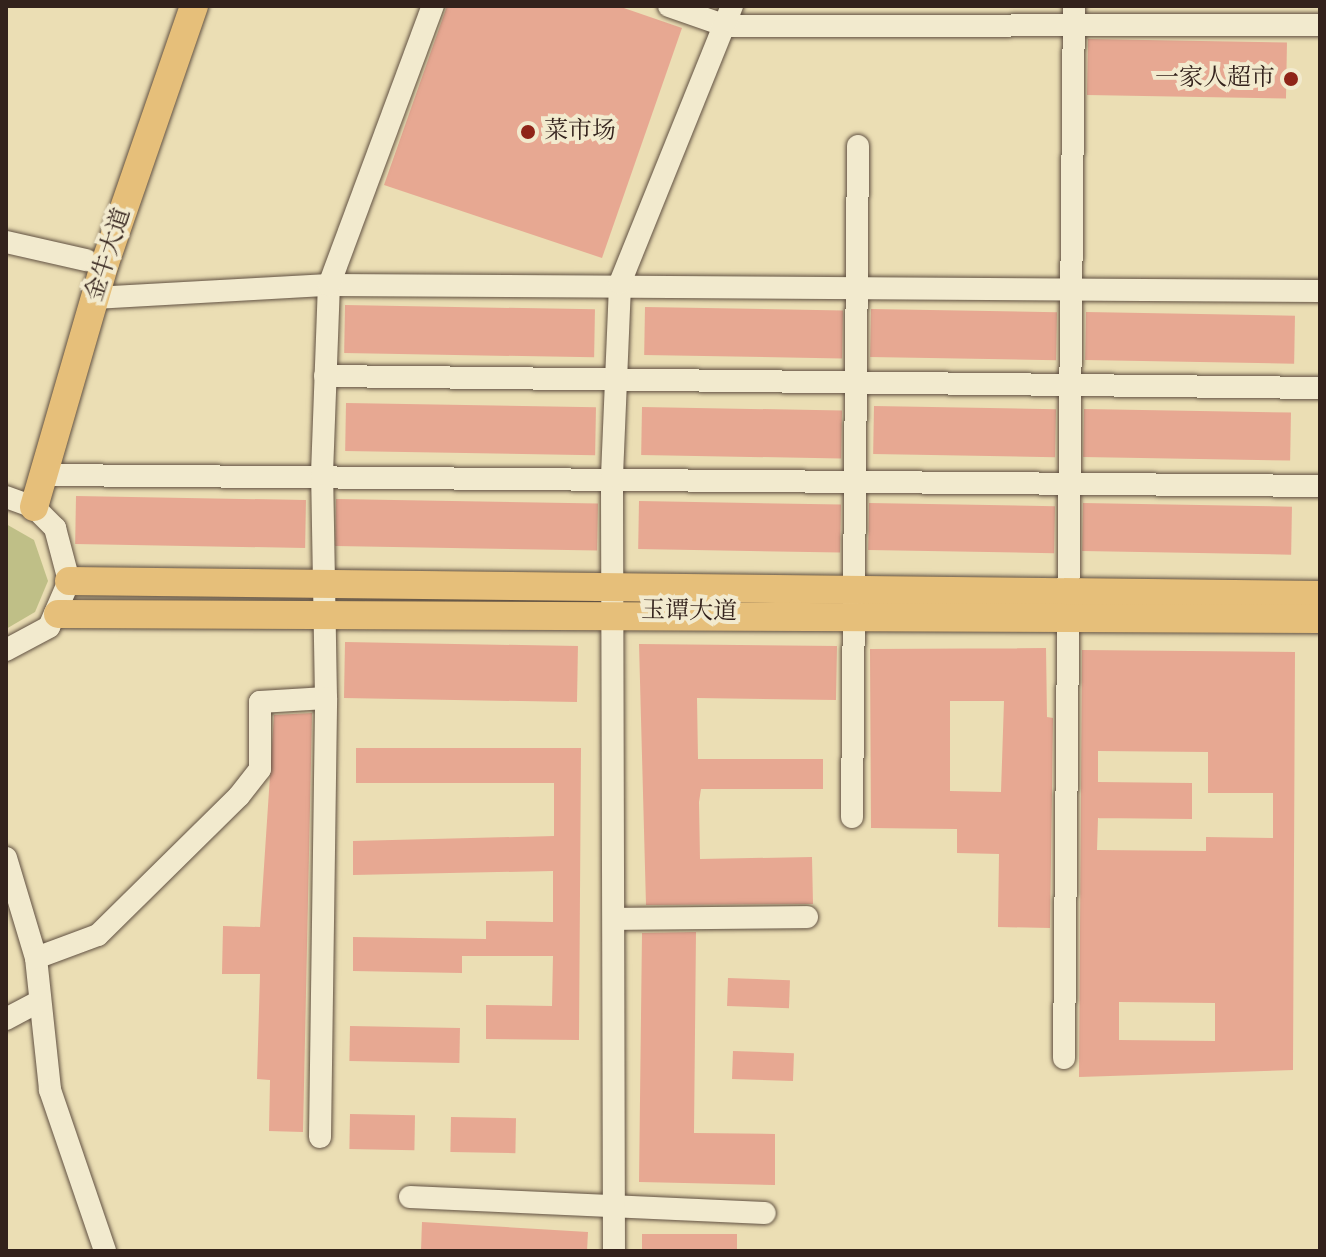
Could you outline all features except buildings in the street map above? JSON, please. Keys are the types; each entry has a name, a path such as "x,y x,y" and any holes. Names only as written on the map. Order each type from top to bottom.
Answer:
{"main road":[{"name":"金牛大道","path":"19,501 86,260 176,6"},
{"name":"金牛大道","path":"19,501 44,475 94,298 194,6"},
{"name":"玉谭大道","path":"69,581 324,583 611,598 854,602 1068,602 1320,595"},
{"name":"玉谭大道","path":"58,614 325,613 611,598"},
{"name":"玉谭大道","path":"1068,602 1320,619"}],"street":[{"path":"320,1137 326,698 322,474 329,285 433,6"},
{"path":"669,6 729,16 1320,25"},
{"path":"1064,1058 1074,6"},
{"path":"614,1251 616,919 611,598 612,476 620,283 729,16"},
{"path":"852,817 858,146"},
{"path":"6,242 86,260"},
{"path":"94,298 329,285 620,283 1320,291"},
{"path":"325,376 856,379 1320,388"},
{"path":"44,475 612,476 1320,486"},
{"path":"6,650 37,637 58,614 69,581 64,544 19,501"},
{"path":"36,958 98,935 239,796 260,769 260,702 326,698"},
{"path":"6,858 36,958 38,1002 50,1090 105,1251"},
{"path":"616,919 807,917"},
{"path":"6,1019 38,1002"},
{"path":"410,1197 765,1213"}],"green space":[{"path":"6,524 34,540 48,581 35,612 6,629"}],"place":[{"name":"一家人超市","path":"1291,79"},
{"name":"菜市场","path":"528,132"}]}
